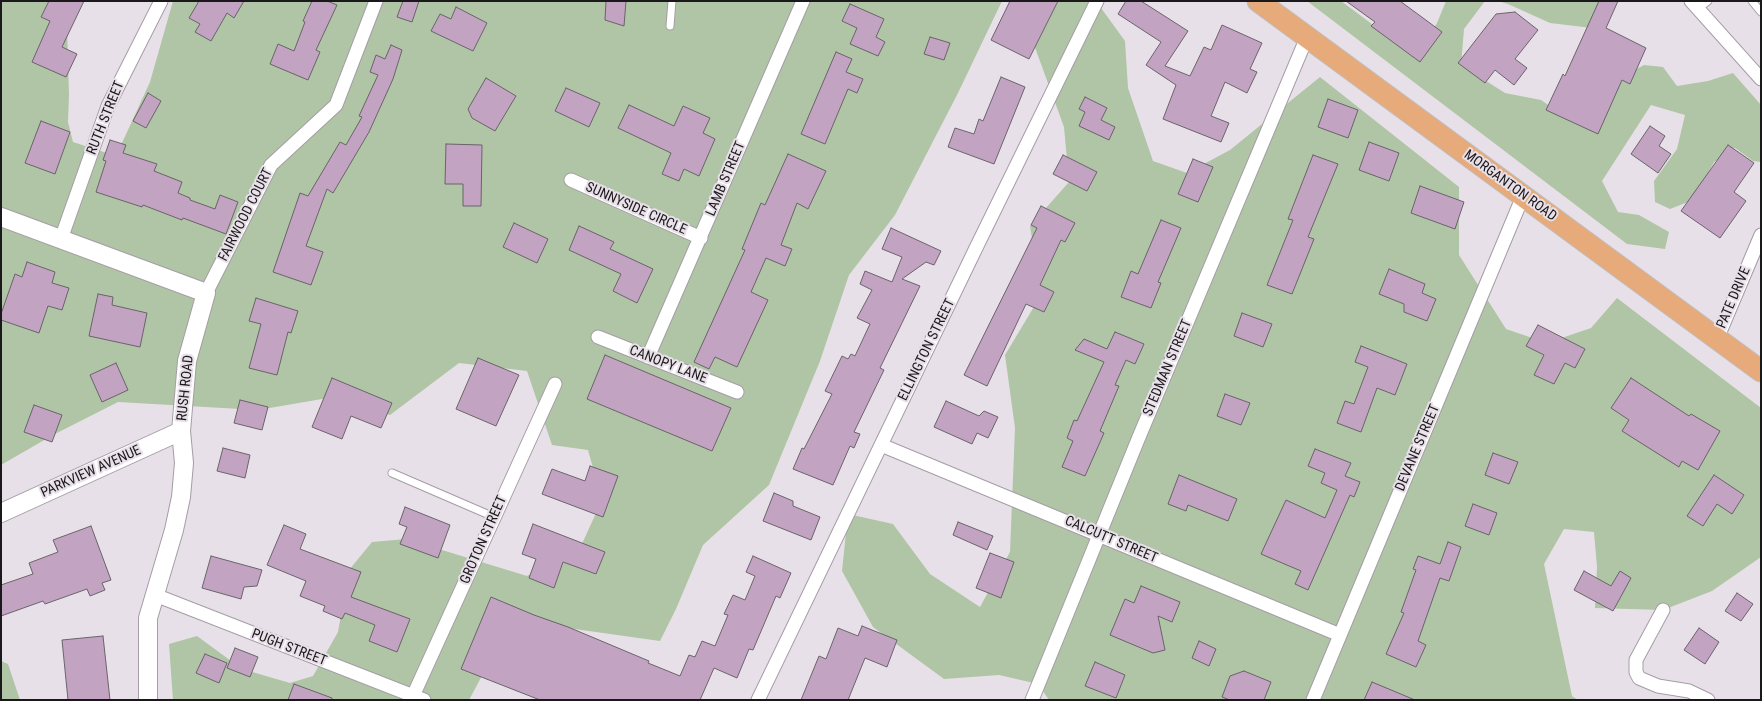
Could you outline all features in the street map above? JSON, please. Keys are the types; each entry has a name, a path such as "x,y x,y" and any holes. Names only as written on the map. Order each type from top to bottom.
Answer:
{"main road":[{"name":"MORGANTON ROAD","path":"1258,1 1761,371"}],"street":[{"name":"RUTH STREET","path":"61,239 108,106 161,1"},
{"name":"FAIRWOOD COURT","path":"206,293 271,165 336,105 376,1"},
{"name":"LAMB STREET","path":"648,357 803,1"},
{"name":"ELLINGTON STREET","path":"758,700 1097,1"},
{"path":"1699,4 1761,79"},
{"name":"STEDMAN STREET","path":"1032,700 1099,535 1307,37"},
{"name":"SUNNYSIDE CIRCLE","path":"571,180 701,238"},
{"name":"DEVANE STREET","path":"1313,700 1523,196"},
{"path":"1,217 206,293"},
{"name":"PATE DRIVE","path":"1717,339 1761,235"},
{"name":"RUSH ROAD","path":"148,700 148,618 174,530 181,497 184,463 181,431 187,361 206,293"},
{"name":"CANOPY LANE","path":"598,337 738,392"},
{"name":"GROTON STREET","path":"419,698 494,517 555,384"},
{"name":"PARKVIEW AVENUE","path":"1,512 181,431"},
{"name":"CALCUTT STREET","path":"881,445 1340,635"},
{"name":"PUGH STREET","path":"155,595 419,698"},
{"path":"1663,610 1636,660 1636,672 1640,678 1658,686 1689,691 1708,700"}],"lane":[{"path":"670,26 672,1"},
{"path":"1752,1 1761,12"},
{"path":"392,473 494,517"}],"green space":[{"path":"1,1 63,1 67,28 69,95 68,122 73,142 116,156 150,82 173,1 1002,1 958,93 895,215 849,275 820,361 769,485 703,545 676,609 660,641 546,625 484,672 469,700 173,700 169,644 197,636 242,669 290,683 313,676 338,632 349,570 372,542 406,539 527,576 581,546 602,500 588,450 552,445 527,371 459,363 390,415 322,399 258,410 118,402 53,435 1,465"},
{"path":"1018,1 1096,1 1125,41 1128,88 1153,161 1187,173 1230,150 1320,77 1459,187 1459,255 1506,329 1547,343 1591,328 1617,298 1761,408 1761,557 1712,591 1663,610 1595,608 1597,567 1594,532 1564,529 1544,564 1572,696 1578,700 1049,700 1038,684 999,675 944,679 873,627 842,571 848,514 893,524 930,574 980,607 1010,552 1015,428 1005,355 1041,295 1030,226 1069,182 1064,127"},
{"path":"1307,1 1341,1 1396,42 1419,52 1437,23 1446,1 1485,1 1464,29 1461,65 1505,93 1541,100 1570,120 1618,79 1644,65 1663,67 1677,86 1708,81 1733,73 1761,105 1761,162 1753,161 1735,148 1714,162 1693,200 1670,209 1655,202 1654,181 1677,149 1685,115 1651,105 1602,181 1618,212 1639,215 1669,232 1665,249 1627,244"},
{"path":"1498,1 1611,1 1592,28 1550,23"},
{"path":"1,661 8,664 20,700 1,700"}],"building":[{"path":"49,1 84,1 62,47 77,54 66,77 32,62 50,21 41,17"},
{"path":"199,1 244,1 234,18 227,13 211,41 195,32 200,24 189,18"},
{"path":"312,1 327,1 337,5 316,50 320,52 308,80 270,64 278,44 294,51 305,22 303,21"},
{"path":"403,1 419,1 412,22 397,17"},
{"path":"606,1 626,1 624,26 605,20"},
{"path":"1010,1 1058,1 1029,59 991,40"},
{"path":"1126,1 1141,1 1188,31 1165,66 1190,76 1204,47 1211,50 1222,25 1262,43 1250,69 1257,72 1247,93 1225,82 1211,116 1229,123 1221,142 1163,119 1176,85 1146,65 1161,42 1118,14"},
{"path":"1346,1 1400,1 1442,32 1420,62 1371,26 1375,22"},
{"path":"1599,1 1618,1 1606,28 1646,48 1630,84 1622,80 1598,134 1546,110 1563,74 1565,76"},
{"path":"850,4 884,19 876,37 885,42 878,56 850,44 857,28 842,21"},
{"path":"456,7 487,23 473,51 431,31 440,14 451,19"},
{"path":"1515,12 1538,30 1515,59 1527,68 1514,85 1495,70 1485,83 1458,63 1496,14"},
{"path":"930,37 950,43 944,60 924,54"},
{"path":"391,45 402,50 393,79 369,132 333,193 327,189 306,246 323,252 311,285 273,272 300,193 308,196 340,142 346,145 362,117 359,116 378,75 370,72 376,55 385,59"},
{"path":"836,52 852,59 846,72 863,79 857,93 848,89 825,144 801,134"},
{"path":"1001,77 1025,87 994,164 948,147 955,128 974,134 979,119 983,121"},
{"path":"486,78 516,96 495,131 472,118 468,109"},
{"path":"566,88 600,103 589,127 555,111"},
{"path":"148,93 161,101 146,128 133,121"},
{"path":"1085,97 1107,108 1101,120 1115,127 1109,140 1079,126 1085,112 1079,109"},
{"path":"1328,99 1358,110 1348,138 1318,127"},
{"path":"629,105 674,126 683,106 710,118 703,133 715,139 699,176 684,169 679,181 662,174 671,153 618,128"},
{"path":"41,121 70,132 55,174 25,163"},
{"path":"1650,126 1665,136 1659,146 1671,154 1658,173 1631,154"},
{"path":"110,140 126,145 123,153 157,164 154,171 182,182 178,193 190,198 190,200 215,209 220,195 238,202 226,234 183,218 182,220 143,205 142,207 96,192 106,161 103,160"},
{"path":"1369,142 1399,153 1389,181 1359,170"},
{"path":"446,144 482,145 481,206 463,206 463,184 445,184"},
{"path":"1728,145 1754,163 1734,192 1746,201 1720,238 1681,211"},
{"path":"788,154 826,171 808,209 797,203 781,245 792,249 785,266 766,258 751,292 768,300 737,367 715,357 709,369 694,362 745,250 742,249 761,203 765,205"},
{"path":"1063,155 1097,172 1087,191 1053,174"},
{"path":"1313,155 1338,164 1308,237 1314,239 1292,294 1267,285 1293,220 1288,219"},
{"path":"1193,159 1213,167 1198,202 1178,194"},
{"path":"1420,186 1464,202 1455,229 1411,213"},
{"path":"1041,206 1075,223 1065,242 1061,240 1040,285 1054,292 1044,312 1026,304 987,386 964,375 1037,228 1031,225"},
{"path":"1161,220 1181,228 1158,282 1161,283 1151,308 1121,297 1131,271 1138,274"},
{"path":"514,223 548,239 537,263 503,247"},
{"path":"579,226 614,242 610,249 653,269 637,303 613,291 621,274 569,250"},
{"path":"891,228 941,251 934,265 926,262 902,279 920,286 880,368 884,370 854,432 860,434 854,448 850,446 833,485 793,469 802,448 804,449 832,394 825,391 842,356 848,359 851,354 855,356 870,324 857,318 872,290 860,284 865,271 892,282 902,257 882,249"},
{"path":"27,262 55,272 52,283 69,288 62,310 48,306 39,333 1,320 1,314 15,274 22,277"},
{"path":"1389,269 1425,284 1422,293 1436,299 1427,321 1404,312 1404,304 1379,294"},
{"path":"98,294 113,297 112,305 147,313 140,347 89,336"},
{"path":"256,298 298,311 291,333 288,332 277,375 249,368 261,324 249,321"},
{"path":"1242,313 1272,324 1263,347 1234,336"},
{"path":"1538,325 1585,349 1575,368 1565,363 1554,384 1534,375 1544,355 1526,346"},
{"path":"1115,332 1144,344 1135,364 1126,360 1115,385 1119,386 1100,431 1104,433 1085,476 1062,467 1073,441 1067,438 1074,420 1077,421 1104,362 1075,350 1084,339 1107,349"},
{"path":"1361,346 1407,364 1395,395 1377,388 1361,432 1337,423 1345,401 1354,404 1368,367 1355,362"},
{"path":"605,355 731,408 712,451 587,399"},
{"path":"478,358 519,375 496,426 456,409"},
{"path":"116,363 128,390 102,402 90,375"},
{"path":"332,378 392,403 381,428 351,416 342,439 312,427"},
{"path":"1631,378 1689,416 1691,414 1720,431 1698,470 1682,461 1679,467 1622,431 1629,420 1611,408"},
{"path":"1225,394 1250,403 1241,425 1217,416"},
{"path":"240,400 268,407 262,430 234,423"},
{"path":"946,401 979,416 984,411 998,417 988,438 977,433 972,444 934,427"},
{"path":"34,405 62,415 52,442 24,432"},
{"path":"223,448 250,455 245,478 217,471"},
{"path":"1315,449 1351,463 1345,476 1360,482 1354,497 1350,495 1308,590 1295,584 1301,571 1261,554 1286,500 1325,518 1337,490 1321,483 1325,473 1308,466"},
{"path":"1493,453 1518,462 1509,484 1485,475"},
{"path":"590,466 618,476 603,517 542,494 552,469 585,481"},
{"path":"1179,475 1237,499 1228,521 1188,505 1186,511 1168,504"},
{"path":"1714,475 1744,495 1732,514 1717,504 1703,526 1687,516"},
{"path":"774,493 793,501 793,506 820,517 811,540 763,521"},
{"path":"1473,504 1497,513 1489,535 1465,526"},
{"path":"405,507 450,525 438,558 400,544 407,527 399,524"},
{"path":"958,522 993,536 987,550 953,535"},
{"path":"533,524 605,552 596,574 563,562 554,588 529,578 536,559 522,554"},
{"path":"284,525 306,534 300,549 361,572 351,597 410,619 397,652 369,641 375,625 345,613 342,619 323,611 325,606 300,596 306,581 267,565"},
{"path":"91,526 111,580 102,583 105,590 90,596 87,589 45,604 43,601 1,616 1,585 33,574 29,563 58,552 53,540"},
{"path":"1448,542 1461,547 1449,581 1440,578 1418,641 1426,645 1416,667 1386,654 1404,613 1401,612 1416,570 1413,569 1418,556 1440,564"},
{"path":"990,553 1014,562 1001,598 976,588"},
{"path":"211,556 262,570 257,586 244,587 241,599 202,588"},
{"path":"753,556 791,573 780,598 776,596 753,650 749,649 737,678 714,668 700,700 540,700 461,669 491,597 568,627 649,661 648,663 680,676 689,655 695,657 702,641 715,646 728,615 724,614 733,595 745,600 755,576 746,572"},
{"path":"1584,571 1611,586 1620,571 1631,578 1613,611 1574,590"},
{"path":"1141,586 1180,602 1172,622 1158,616 1165,650 1153,653 1110,635 1125,599 1134,603"},
{"path":"1737,593 1753,604 1741,621 1725,611"},
{"path":"862,626 897,640 887,667 865,658 848,700 801,700 819,656 826,659 838,628 858,636"},
{"path":"1699,628 1719,642 1705,664 1684,650"},
{"path":"103,636 110,700 68,700 62,640"},
{"path":"1199,641 1216,649 1209,666 1192,658"},
{"path":"235,648 258,657 250,677 227,668"},
{"path":"205,654 227,663 219,683 196,673"},
{"path":"1095,662 1125,675 1116,698 1085,686"},
{"path":"1244,671 1271,682 1264,700 1230,700 1222,697 1230,676"},
{"path":"1372,682 1415,700 1364,700"},
{"path":"294,684 332,698 332,700 288,700"}]}
